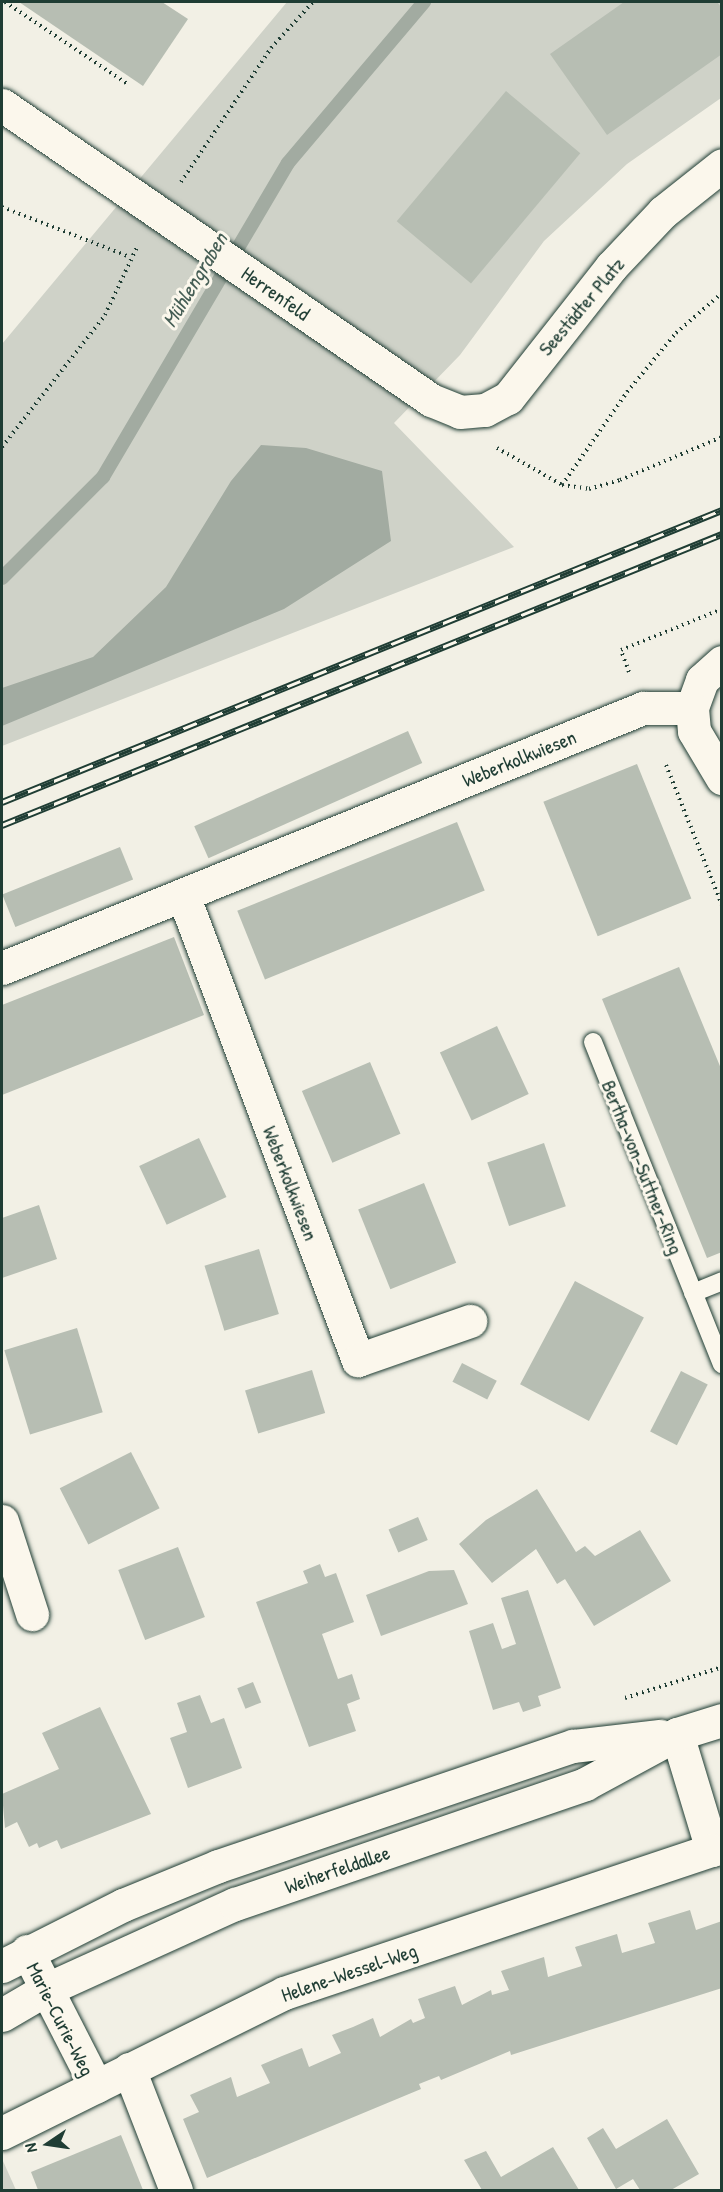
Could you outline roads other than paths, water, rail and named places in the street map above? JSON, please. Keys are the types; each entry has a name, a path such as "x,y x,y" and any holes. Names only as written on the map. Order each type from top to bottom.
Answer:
{"street":[{"name":"Herrenfeld","path":"2,105 446,406"},
{"name":"Seestädter Platz","path":"446,406 485,410 508,398 611,267 663,212 722,165"},
{"path":"722,662 702,680 692,708 694,731 722,778"},
{"name":"Weberkolkwiesen","path":"2,968 643,708 692,708"},
{"name":"Weberkolkwiesen","path":"183,895 358,1360 470,1321"},
{"path":"2,1521 32,1614"},
{"name":"Weiherfeldallee","path":"14,1959 123,1905 218,1866 573,1746 677,1734 722,1720"},
{"name":"Weiherfeldallee","path":"2,2015 45,1990 235,1904 585,1784 677,1734"},
{"name":"Helene-Wessel-Weg","path":"2,2133 284,1992 717,1849 677,1734"},
{"name":"Marie-Curie-Weg","path":"14,1959 45,1990 96,2086"},
{"path":"129,2069 176,2190"}],"lane":[{"name":"Bertha-von-Suttner-Ring","path":"593,1042 722,1364"},
{"path":"693,1293 722,1281"}],"waterway":[{"name":"Mühlengraben","path":"2,578 103,477 288,163 424,2"}],"railway":[{"path":"2,802 722,510"},
{"path":"2,825 722,534"}]}
